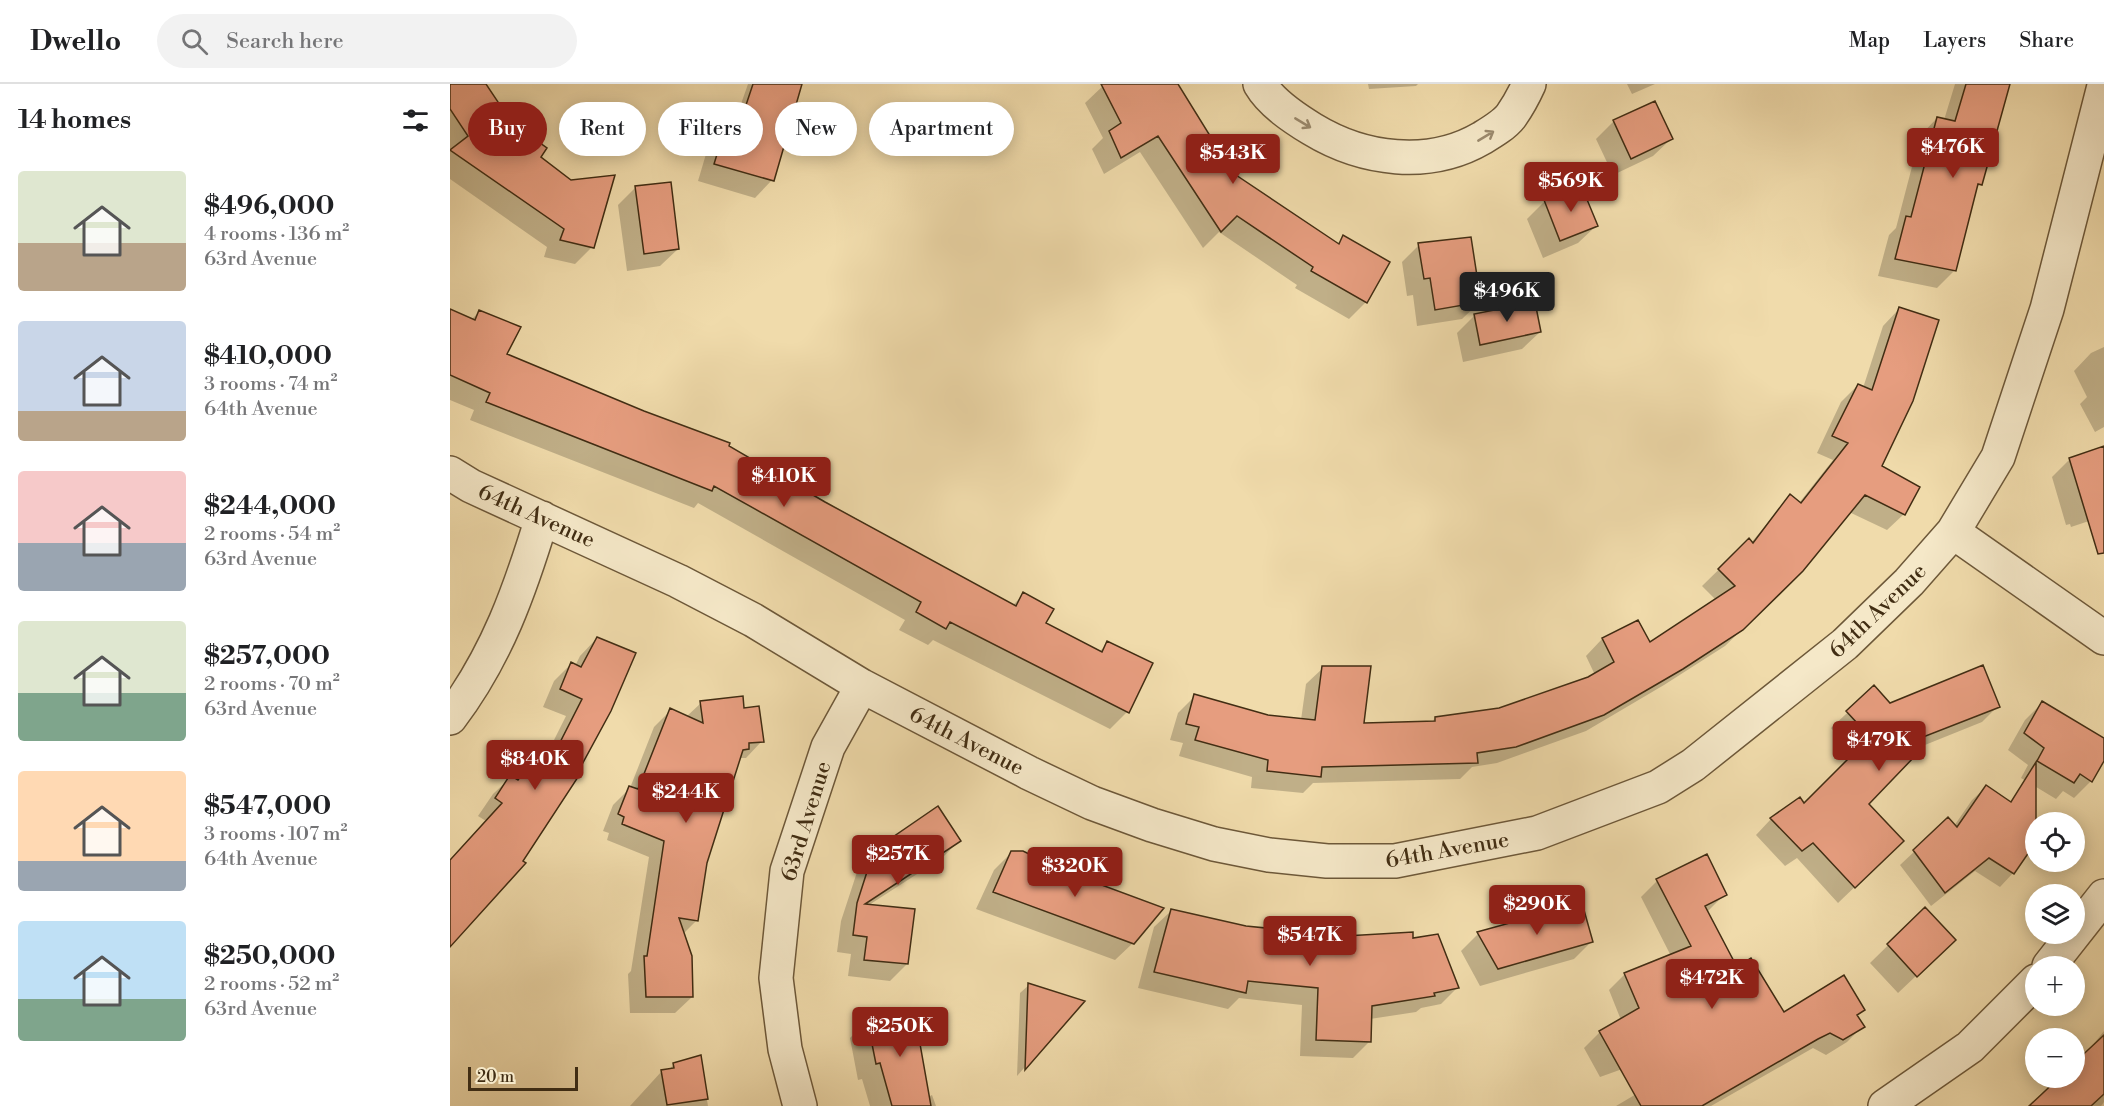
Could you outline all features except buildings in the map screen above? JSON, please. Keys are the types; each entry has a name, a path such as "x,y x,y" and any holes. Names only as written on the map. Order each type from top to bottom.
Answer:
{"street":[{"path":"1260,84 1291,116 1332,141 1378,154 1424,159 1463,149 1493,132 1510,118 1529,84"},
{"name":"64th Avenue","path":"450,473 471,486 616,551 753,620 862,686 1071,793 1152,825 1214,843 1269,855 1327,861 1395,861 1537,833 1658,787 1693,765 1845,644 1909,582 1953,531 1998,457 2047,309 2104,86"},
{"path":"450,718 482,669 517,599 542,518"},
{"path":"1953,531 2104,638"},
{"name":"63rd Avenue","path":"800,1106 785,1049 776,978 787,871 828,747 862,686"},
{"path":"2057,956 2104,896"},
{"path":"1885,1106 1970,1047 2025,992"}]}
